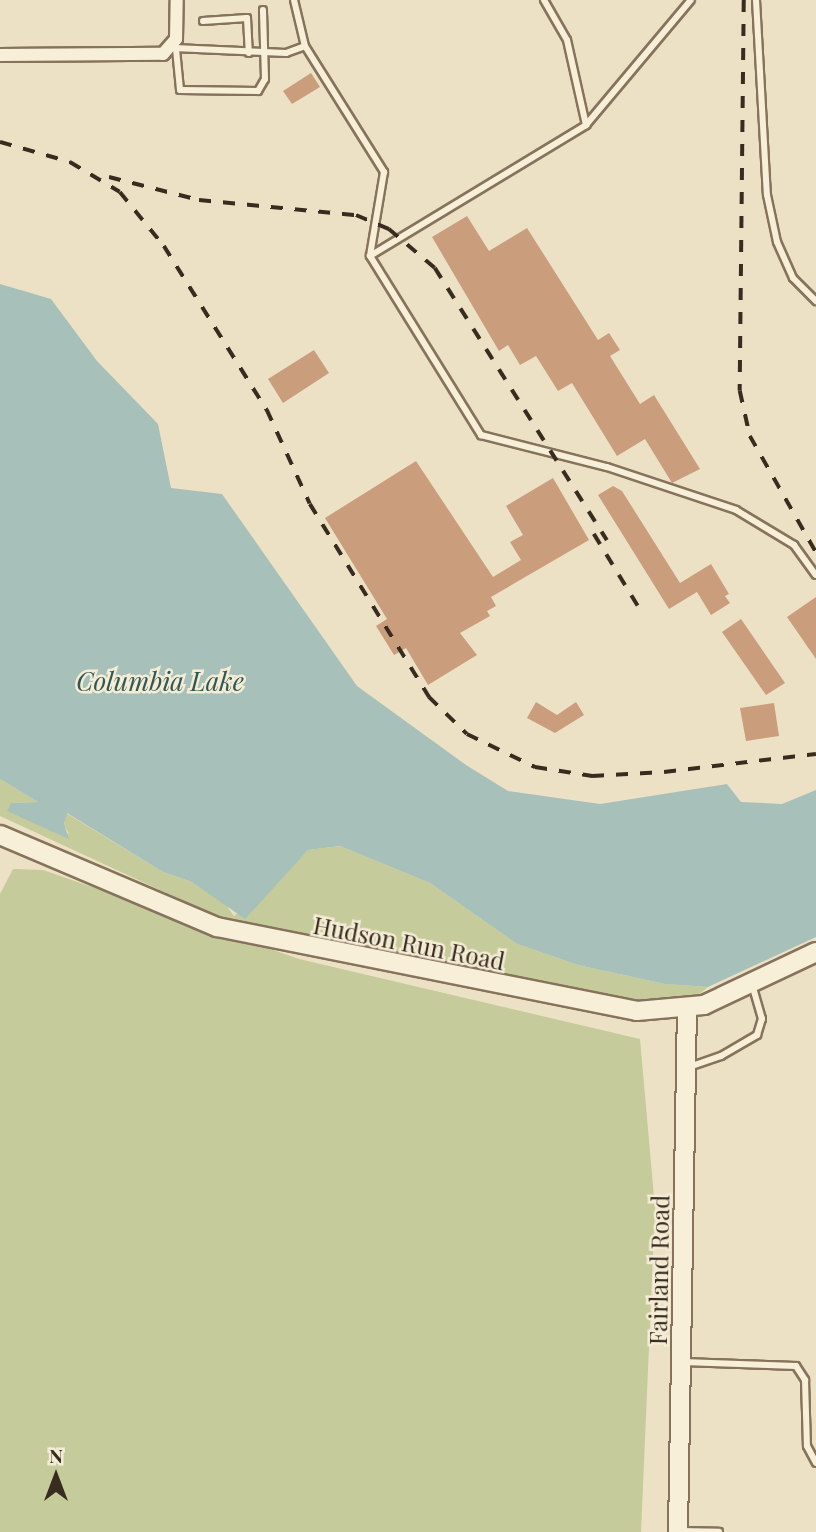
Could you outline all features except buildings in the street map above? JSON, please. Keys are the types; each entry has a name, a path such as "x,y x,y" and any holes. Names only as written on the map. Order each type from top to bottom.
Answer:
{"main road":[{"name":"Hudson Run Road","path":"0,835 156,905 262,939 637,1011 687,1008 816,952"},
{"name":"Fairland Road","path":"678,1531 687,1008"}],"street":[{"path":"0,55 170,50 177,0"}],"lane":[{"path":"294,0 305,46 384,172 370,256 481,435 607,467 736,510 794,545 816,575"},
{"path":"544,0 567,40 586,125"},
{"path":"370,256 586,125 691,0"},
{"path":"756,0 766,195 776,242 793,278 816,302"},
{"path":"263,10 266,53 265,79 258,91 187,92 177,86 170,50 249,53 266,53 286,53 305,46"},
{"path":"203,21 247,18 249,53"},
{"path":"687,1068 721,1056 757,1035 762,1019 751,982"},
{"path":"681,1362 796,1366 805,1380 807,1446 816,1463"},
{"path":"678,1531 716,1532"}],"green space":[{"path":"0,779 38,802 11,803 69,834 64,825 66,813 163,872 192,882 224,902 234,916 268,891 308,850 340,846 430,883 517,944 578,965 665,984 708,987 698,995 643,1001 592,995 214,915 0,816"},
{"path":"13,869 43,870 299,959 640,1039 655,1208 641,1532 0,1532 0,894"}],"water":[{"name":"Columbia Lake","path":"0,284 51,299 97,361 158,424 171,488 222,494 357,686 466,765 508,791 600,804 727,784 741,802 782,804 816,790 816,937 708,987 665,984 578,965 517,944 430,883 340,846 308,850 245,919 192,882 163,872 67,813 64,824 69,839 7,811 11,803 38,802 0,779"}],"railway":[{"path":"744,0 740,391 750,436 816,552"},
{"path":"0,142 70,162 120,192 164,246 267,410 310,504 429,697 467,734 535,767 592,776 664,772 816,754"},
{"path":"109,177 199,200 356,215 389,229 435,268 607,540"},
{"path":"594,534 644,616"}]}
